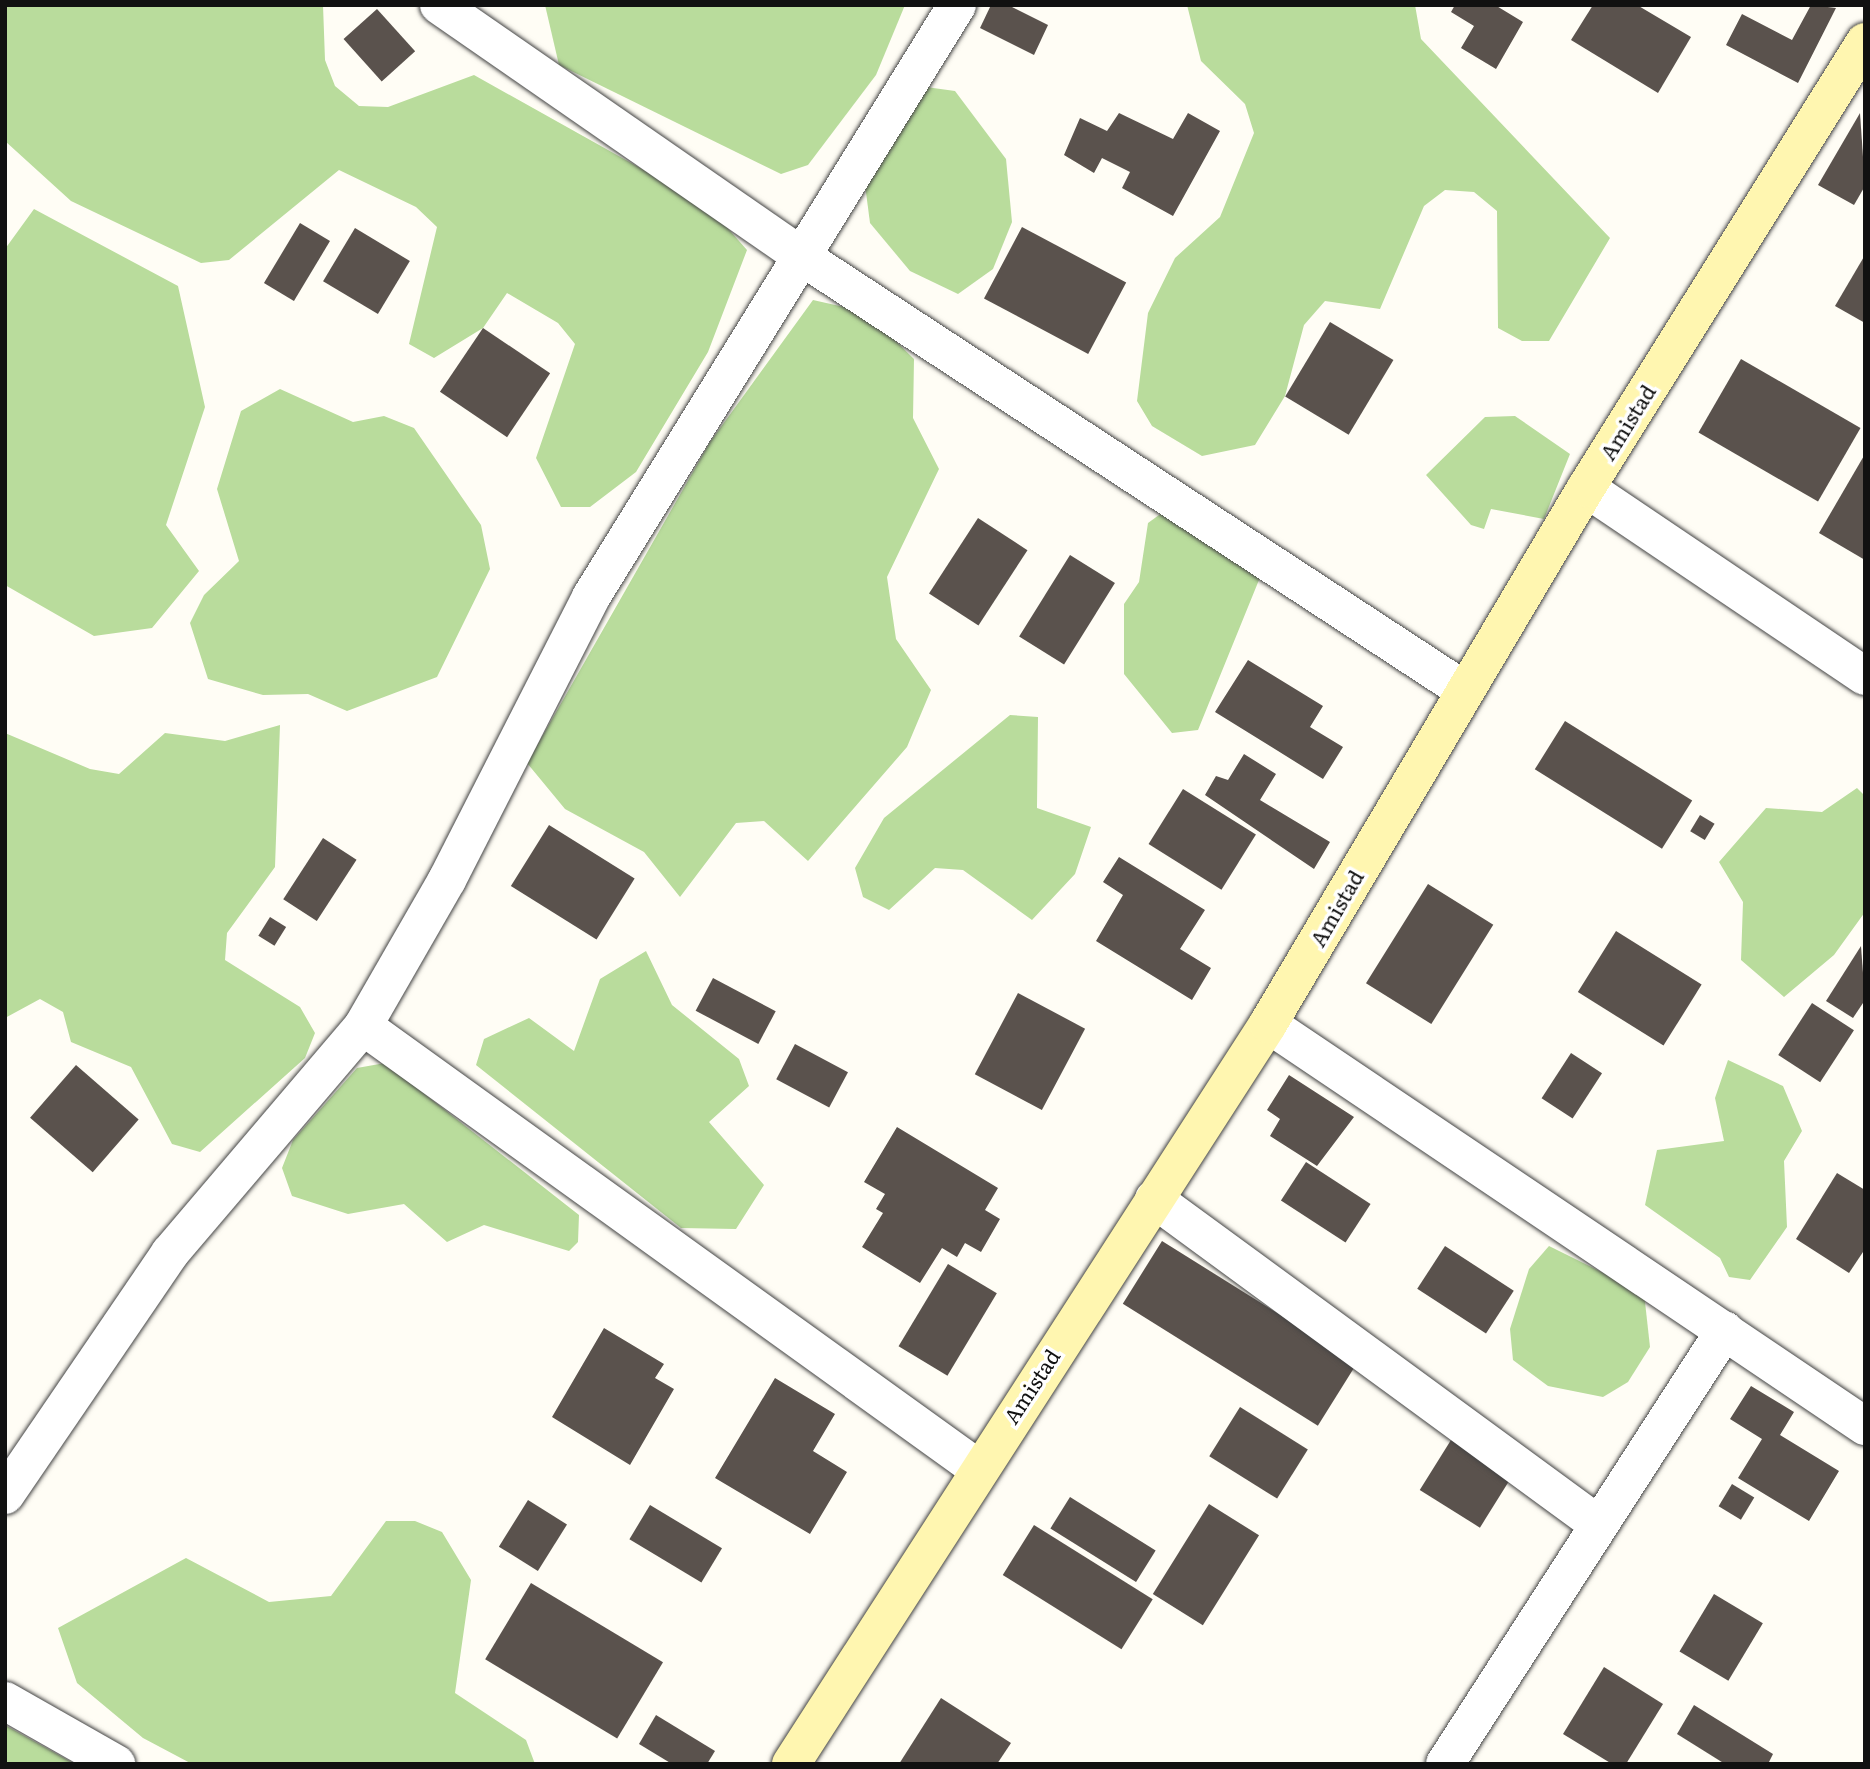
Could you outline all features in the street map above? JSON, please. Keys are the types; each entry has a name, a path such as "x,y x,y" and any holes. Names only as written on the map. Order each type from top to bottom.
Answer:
{"street":[{"path":"439,5 804,258 1464,690"},
{"path":"5,1495 170,1253 363,1026 447,880 591,597 804,258 957,5"},
{"name":"Amistad","path":"791,1764 977,1468 1268,1024 1586,488 1865,42"},
{"path":"1586,488 1865,676"},
{"path":"1268,1024 1865,1426"},
{"path":"363,1026 977,1468"},
{"path":"1154,1199 1595,1522"},
{"path":"1445,1764 1595,1522 1725,1330"},
{"path":"5,1701 116,1764"}],"green space":[{"path":"5,5 323,5 325,60 335,86 359,106 388,107 474,75 708,206 747,250 708,352 636,472 590,507 561,507 536,458 575,344 558,323 507,293 483,328 434,358 409,344 437,227 416,207 339,170 229,260 201,263 71,201 5,141"},
{"path":"545,5 905,5 876,75 808,165 781,174 559,65"},
{"path":"1187,5 1415,5 1421,39 1610,238 1549,341 1522,341 1498,328 1497,211 1474,192 1445,190 1424,206 1380,309 1325,301 1304,325 1285,396 1255,445 1202,456 1152,426 1137,401 1148,313 1175,258 1220,217 1254,133 1245,104 1201,61"},
{"path":"926,87 955,91 1006,159 1012,222 993,269 958,294 910,271 870,223 864,177"},
{"path":"34,209 178,286 205,407 166,525 199,571 152,628 94,636 5,585 5,249"},
{"path":"813,300 866,312 914,359 913,418 939,469 887,577 896,639 931,690 907,747 808,861 764,821 736,823 680,897 644,852 565,809 527,763 710,442"},
{"path":"280,389 353,422 384,416 414,428 481,525 490,569 437,677 347,711 308,694 263,695 208,679 190,623 204,595 239,561 217,489 241,411"},
{"path":"1515,416 1570,454 1544,519 1491,509 1484,529 1471,525 1426,475 1485,417"},
{"path":"1181,499 1261,575 1198,730 1172,733 1124,674 1124,604 1139,582 1148,523"},
{"path":"1010,715 1038,717 1037,808 1091,827 1075,874 1032,920 963,870 935,868 889,910 863,897 855,868 884,818"},
{"path":"280,725 275,867 227,933 225,960 300,1007 315,1033 305,1058 200,1152 172,1144 131,1067 71,1042 63,1012 40,999 5,1018 5,733 90,769 119,774 165,733 225,741"},
{"path":"1857,788 1865,796 1865,912 1834,955 1784,997 1741,960 1743,902 1719,862 1766,808 1822,812"},
{"path":"646,951 672,1005 739,1059 749,1086 709,1122 764,1185 736,1229 681,1228 476,1065 484,1039 529,1018 574,1051 600,979"},
{"path":"1728,1060 1783,1086 1802,1131 1784,1161 1787,1227 1750,1280 1729,1277 1720,1258 1645,1205 1657,1150 1724,1141 1715,1098"},
{"path":"385,1063 579,1215 578,1242 569,1251 484,1225 447,1242 404,1204 348,1214 292,1196 282,1168 293,1140 357,1068"},
{"path":"1549,1246 1644,1293 1650,1347 1628,1382 1603,1397 1548,1386 1513,1360 1510,1329 1529,1269"},
{"path":"386,1521 415,1521 442,1532 471,1580 455,1693 526,1740 535,1764 192,1764 143,1738 77,1683 58,1628 186,1558 269,1602 331,1596"},
{"path":"5,1725 75,1764 5,1764"}],"building":[{"path":"991,5 1008,5 1048,25 1034,55 980,28"},
{"path":"1455,5 1495,5 1523,22 1496,69 1461,48 1474,26 1451,12"},
{"path":"1593,5 1637,5 1691,37 1658,93 1571,40"},
{"path":"1811,5 1836,8 1798,83 1726,45 1742,14 1792,40"},
{"path":"377,9 415,51 382,81 344,39"},
{"path":"1119,113 1173,139 1188,113 1220,131 1173,216 1122,188 1130,172 1102,158 1094,173 1064,155 1080,118 1107,131"},
{"path":"1860,113 1865,186 1854,205 1818,185"},
{"path":"300,223 330,241 294,301 264,283"},
{"path":"1022,227 1126,282 1088,354 984,299"},
{"path":"355,228 410,261 378,314 323,281"},
{"path":"1865,255 1865,323 1835,306"},
{"path":"1330,322 1393,360 1349,435 1285,397"},
{"path":"483,328 550,373 507,437 440,392"},
{"path":"1741,359 1861,428 1818,502 1698,433"},
{"path":"1865,454 1865,560 1819,533"},
{"path":"978,518 1027,550 978,626 929,593"},
{"path":"1070,555 1115,583 1064,664 1019,636"},
{"path":"1248,660 1323,706 1310,727 1343,747 1323,779 1215,712"},
{"path":"1565,721 1692,800 1662,849 1535,769"},
{"path":"1244,754 1276,774 1260,800 1330,842 1314,869 1205,795 1216,776 1228,780"},
{"path":"1183,789 1256,835 1221,890 1149,844"},
{"path":"1700,815 1715,824 1705,840 1690,831"},
{"path":"549,825 635,879 596,940 511,886"},
{"path":"323,838 357,860 317,921 283,899"},
{"path":"1119,857 1205,910 1180,949 1211,968 1192,1000 1096,941 1123,895 1103,882"},
{"path":"1428,884 1493,925 1431,1024 1366,983"},
{"path":"270,917 286,927 274,946 258,936"},
{"path":"1616,931 1702,985 1663,1046 1578,992"},
{"path":"1861,946 1865,1000 1853,1018 1826,1001"},
{"path":"713,978 776,1011 758,1044 696,1011"},
{"path":"1018,993 1085,1029 1042,1110 975,1074"},
{"path":"1812,1003 1854,1030 1820,1082 1778,1055"},
{"path":"795,1044 848,1072 829,1107 776,1079"},
{"path":"1571,1053 1602,1073 1573,1118 1542,1098"},
{"path":"76,1065 139,1119 93,1172 30,1118"},
{"path":"1289,1075 1354,1117 1317,1166 1270,1136 1280,1119 1267,1110"},
{"path":"897,1127 998,1188 985,1210 1000,1219 981,1252 965,1243 957,1257 942,1248 920,1283 862,1247 883,1213 876,1209 885,1194 864,1182"},
{"path":"1306,1162 1371,1204 1346,1243 1281,1201"},
{"path":"1837,1173 1865,1190 1865,1249 1849,1273 1796,1239"},
{"path":"1162,1241 1357,1363 1318,1426 1123,1304"},
{"path":"1445,1246 1514,1291 1486,1333 1417,1289"},
{"path":"948,1264 997,1293 947,1376 899,1346"},
{"path":"604,1328 664,1364 655,1378 674,1389 630,1465 552,1417"},
{"path":"775,1378 835,1414 813,1451 847,1472 810,1534 715,1478"},
{"path":"1751,1386 1794,1412 1780,1435 1839,1471 1809,1521 1738,1478 1762,1439 1730,1419"},
{"path":"1240,1407 1308,1449 1277,1499 1209,1456"},
{"path":"1451,1440 1511,1478 1480,1528 1420,1490"},
{"path":"1732,1484 1754,1497 1741,1520 1719,1506"},
{"path":"1070,1497 1156,1551 1136,1582 1050,1528"},
{"path":"528,1500 567,1524 538,1571 499,1547"},
{"path":"1209,1504 1259,1535 1203,1625 1153,1594"},
{"path":"650,1505 722,1548 701,1583 629,1539"},
{"path":"1034,1525 1153,1599 1121,1649 1003,1575"},
{"path":"531,1583 663,1662 617,1739 485,1659"},
{"path":"1714,1594 1763,1623 1728,1681 1679,1651"},
{"path":"1604,1667 1663,1704 1626,1764 1612,1764 1563,1734"},
{"path":"941,1698 1011,1743 997,1764 899,1764"},
{"path":"1694,1705 1773,1754 1768,1764 1725,1764 1677,1734"},
{"path":"656,1715 715,1751 707,1764 672,1764 639,1744"}]}
